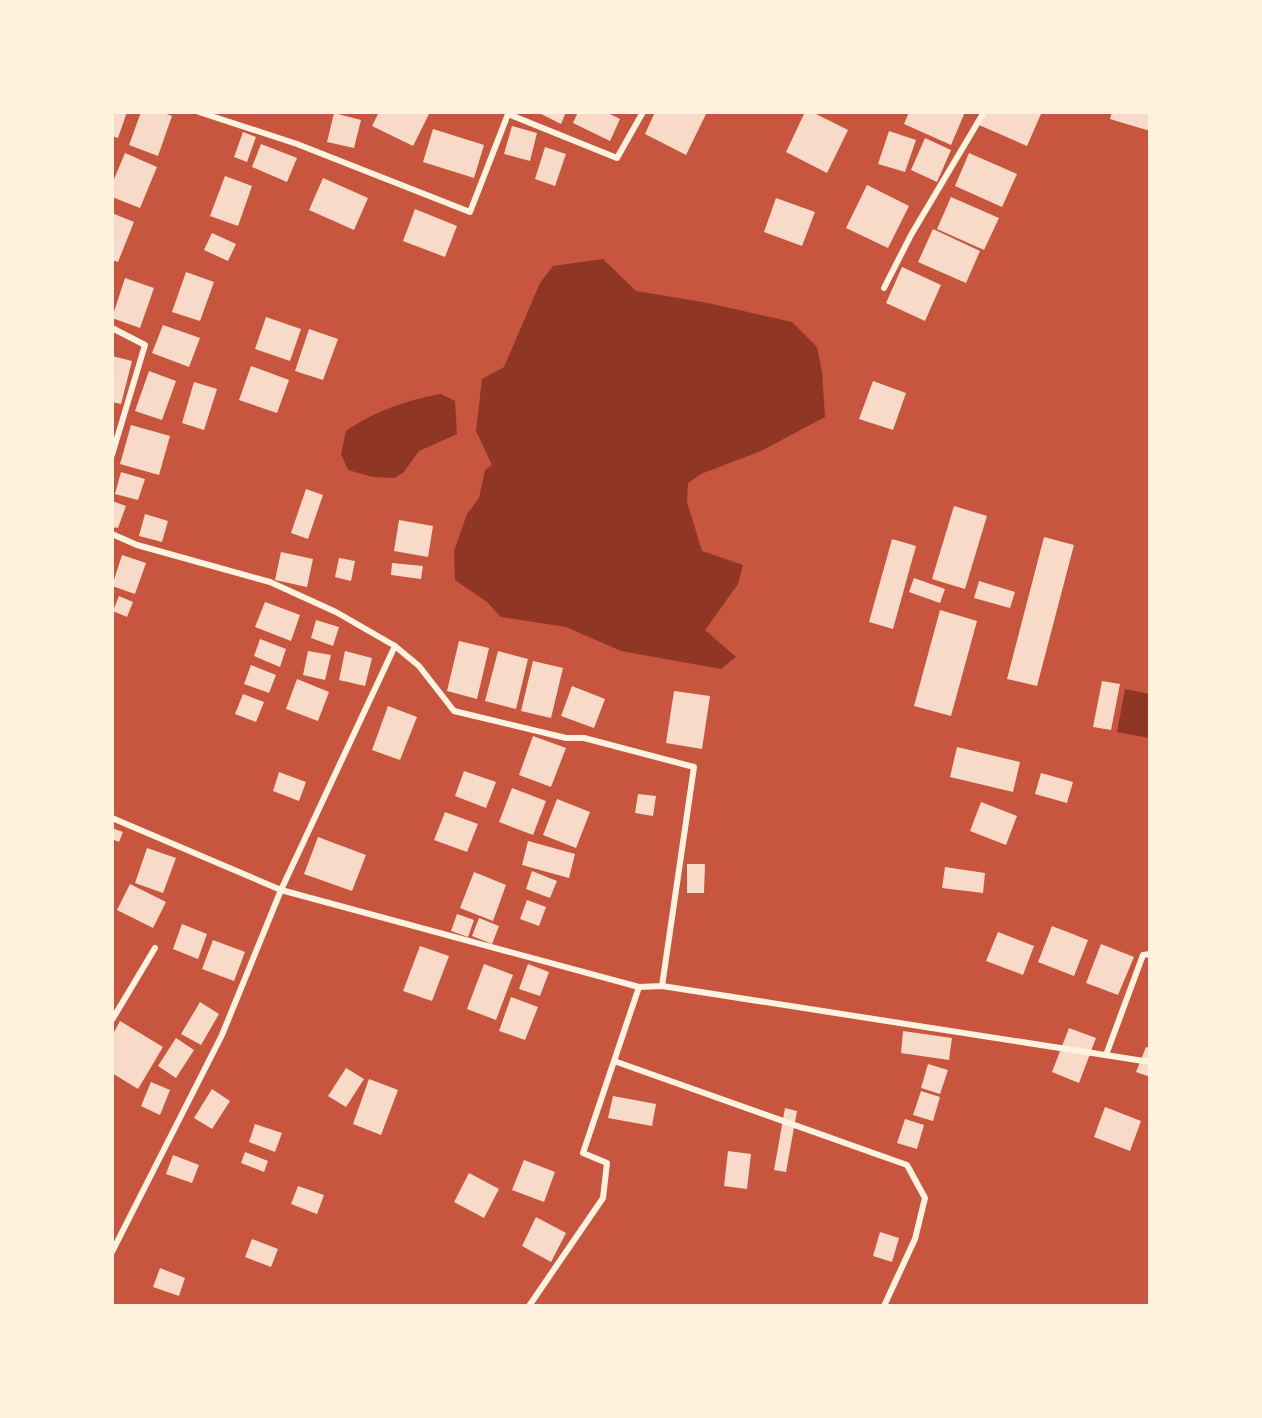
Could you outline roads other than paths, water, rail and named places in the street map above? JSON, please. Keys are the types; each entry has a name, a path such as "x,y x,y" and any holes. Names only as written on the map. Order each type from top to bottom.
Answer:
{"street":[{"path":"200,112 297,144 470,212 508,114 617,158 644,112"},
{"path":"884,288 911,235 984,112"},
{"path":"112,328 145,345 112,455"},
{"path":"112,534 137,544 270,582 336,612 395,646 419,666 454,711 566,738 584,738 694,767 662,986"},
{"path":"112,1252 222,1035 281,890 395,646"},
{"path":"112,818 281,890 639,987 662,986 1149,1062"},
{"path":"112,1020 155,948"},
{"path":"1106,1055 1143,955 1149,954"},
{"path":"529,1305 603,1198 607,1163 583,1153 639,987"},
{"path":"614,1061 907,1165 925,1198 915,1239 884,1305"}]}
